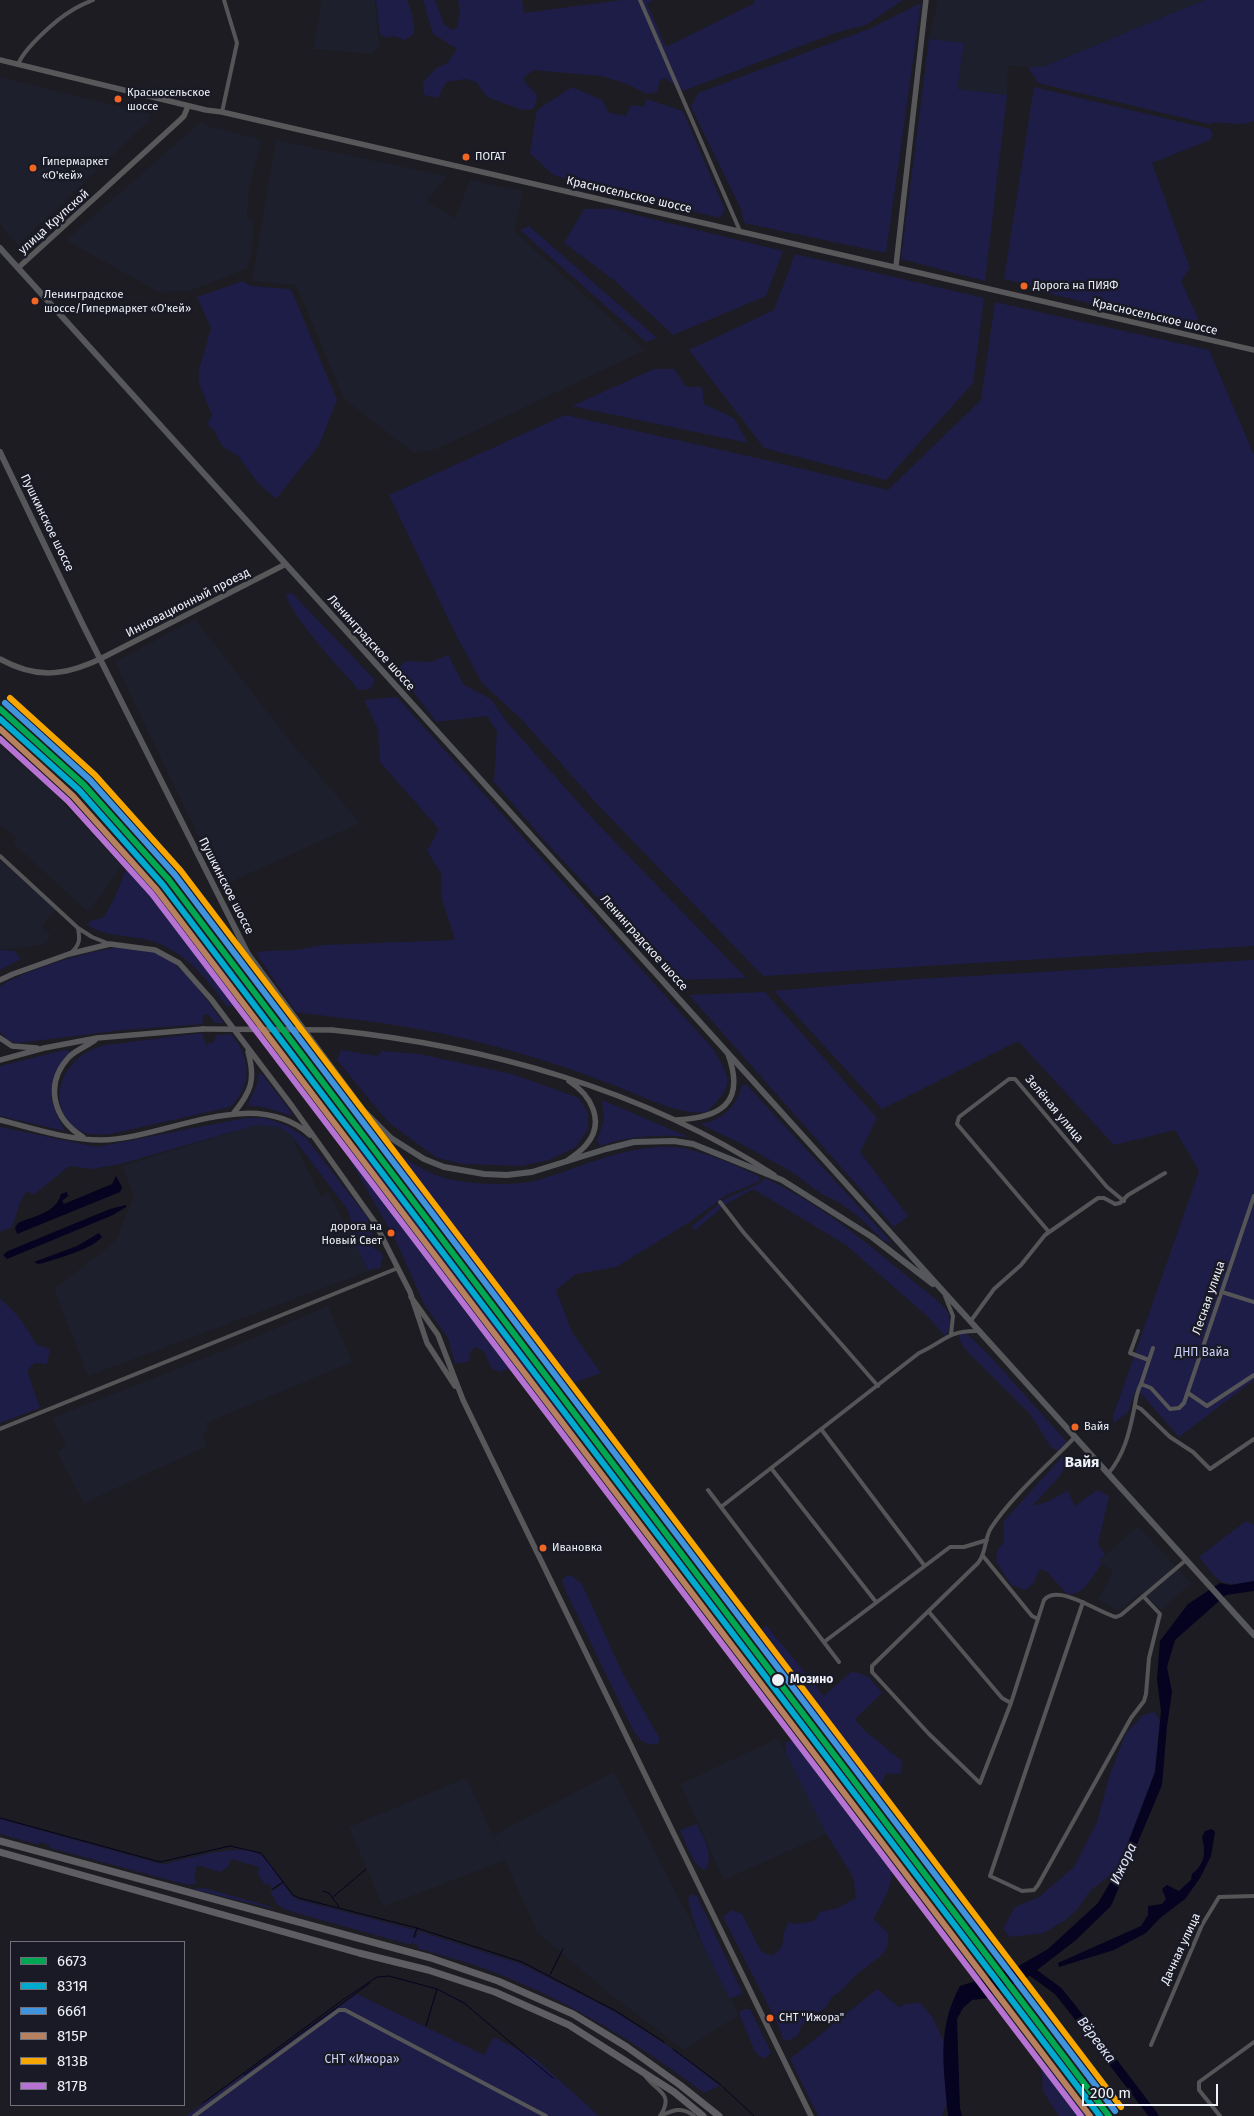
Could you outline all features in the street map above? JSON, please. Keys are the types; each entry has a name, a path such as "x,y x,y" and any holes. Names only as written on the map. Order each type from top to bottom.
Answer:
{"highway":[{"path":"0,1841 431,1958 498,1981 581,2019 627,2047 719,2116"},
{"path":"0,1852 359,1953 428,1970 495,1992 569,2025 674,2092 703,2116"}],"main road":[{"name":"Ленинградское шоссе","path":"0,248 944,1292"},
{"name":"Пушкинское шоссе","path":"0,452 100,658 248,954 363,1110 391,1138 407,1150 444,1167 484,1174 507,1175 532,1172 634,1142 674,1141 712,1150 782,1180 872,1237 944,1292"},
{"path":"944,1292 1254,1635"}],"street":[{"path":"18,65 24,53 59,21 74,9 93,0"},
{"path":"222,112 237,43 224,0"},
{"path":"640,0 740,231"},
{"path":"896,266 926,0"},
{"name":"Красносельское шоссе","path":"0,60 188,106 222,112 896,266 1254,350"},
{"name":"улица Крупской","path":"18,268 180,120 188,106"},
{"name":"Инновационный проезд","path":"0,659 38,673 54,674 72,670 100,658 284,564"},
{"path":"0,856 78,928 92,938 110,944 143,947 173,958 211,999 374,1221 411,1296 421,1329 432,1351 460,1394"},
{"path":"69,954 78,947 80,941 78,928"},
{"path":"0,980 69,954 110,944"},
{"path":"0,1060 44,1048 97,1038 203,1029 332,1030 378,1035 483,1054 561,1076 675,1120 737,1152 782,1180"},
{"path":"0,1038 16,1047 44,1048"},
{"path":"86,1139 68,1127 61,1119 55,1087 62,1066 70,1056 97,1038"},
{"path":"233,1114 251,1087 251,1063 246,1048"},
{"path":"675,1120 706,1117 725,1104 732,1095 735,1082 734,1071 727,1052"},
{"path":"561,1076 586,1095 592,1106 596,1121 593,1134 586,1146 566,1161"},
{"name":"Зелёная улица","path":"1050,1232 957,1124 959,1117 1009,1079 1016,1079 1107,1187 1124,1201"},
{"path":"0,1120 86,1139 110,1139 233,1114 256,1112 272,1114 286,1120 303,1129 318,1144"},
{"path":"970,1322 994,1289 1021,1265 1050,1232 1098,1198 1104,1198 1115,1204 1124,1201 1128,1195 1165,1173"},
{"name":"Лесная улица","path":"1141,1384 1151,1388 1170,1409 1180,1408 1184,1403 1254,1196"},
{"path":"720,1202 744,1233 878,1386"},
{"path":"0,1429 398,1268"},
{"path":"944,1292 953,1316 951,1334"},
{"path":"1222,1292 1254,1302"},
{"path":"411,1296 432,1325 443,1345 460,1394 811,2116"},
{"path":"421,1329 425,1324 432,1325"},
{"path":"721,1507 919,1353 933,1347 951,1334 960,1331 978,1331"},
{"path":"1138,1331 1130,1352 1149,1360"},
{"path":"432,1351 438,1352 443,1345"},
{"path":"1108,1474 1124,1450 1135,1406 1136,1392 1141,1384 1153,1348"},
{"path":"1188,1393 1207,1406 1254,1375"},
{"path":"1135,1406 1141,1409 1170,1437 1193,1452 1210,1469 1254,1439"},
{"path":"821,1429 924,1565"},
{"path":"1075,1437 990,1529 983,1556 872,1666 872,1672 929,1734 980,1783 1011,1703 1044,1600 1054,1594 1083,1602 1116,1617 1121,1615 1186,1560"},
{"path":"771,1468 876,1602"},
{"path":"708,1490 839,1662"},
{"path":"824,1642 950,1547 964,1547 987,1540"},
{"path":"983,1556 1032,1616 1038,1619"},
{"path":"1083,1602 990,1876 1022,1891 1034,1890 1038,1885 1131,1718 1144,1701 1149,1678 1149,1658 1160,1614 1143,1596"},
{"path":"928,1612 1002,1698 1011,1703"},
{"name":"Дачная улица","path":"1152,2045 1202,1925 1219,1897 1254,1896"},
{"path":"194,2116 311,2030 340,2010 345,2010 546,2116"},
{"path":"1220,2116 1199,2090 1199,2082 1254,2042"},
{"path":"641,2070 647,2079 665,2096 666,2104 660,2116"},
{"path":"660,2116 678,2109 686,2110 694,2116"}],"shaded area":[{"path":"322,0 375,0 379,46 373,54 313,49"},
{"path":"938,0 1205,0 1043,67 1008,66 1007,95 957,89 964,43 929,39"},
{"path":"0,77 149,114 150,120 18,245 0,224"},
{"path":"202,121 210,127 262,140 249,188 247,215 248,219 252,219 254,231 248,268 190,291 158,292 66,240"},
{"path":"276,140 447,176 426,201 455,218 470,180 523,191 514,231 645,350 437,449 414,453 344,399 296,285 252,281"},
{"path":"195,619 289,740 360,823 222,886 115,662"},
{"path":"0,747 42,781 122,866 88,912 13,843 16,838 3,826 0,828"},
{"path":"0,860 56,909 41,927 51,935 43,945 0,950"},
{"path":"256,1125 280,1127 291,1135 321,1197 328,1191 369,1271 88,1376 54,1289 115,1242 134,1196 122,1166"},
{"path":"328,1306 352,1362 206,1423 208,1431 202,1433 207,1446 84,1503 57,1452 67,1446 52,1418 237,1345"},
{"path":"1138,1526 1191,1583 1162,1610 1141,1593 1119,1611 1098,1600 1113,1572 1099,1561"},
{"path":"778,1738 829,1833 724,1880 680,1784"},
{"path":"614,1772 739,2015 684,2050 606,1991 537,1932 505,1860 383,1907 349,1827 466,1778 503,1856 494,1835"}],"green space":[{"path":"376,0 407,0 414,23 413,35 405,40 394,36 386,38 380,34"},
{"path":"423,0 435,0 444,24 452,30 457,28 460,11 458,0 522,0 524,13 622,0 653,0 647,4 666,47 755,3 754,0 903,0 866,25 835,33 683,91 665,78 660,80 657,92 647,94 627,84 601,76 534,70 523,78 536,94 536,103 533,109 522,110 487,97 476,82 465,79 446,82 438,98 424,95 423,83 435,69 447,63 457,49 433,34"},
{"path":"1205,0 1254,0 1254,121 1241,124 1219,122 1209,124 1038,83 1028,67 1043,67"},
{"path":"921,3 886,253 744,223 741,209 691,107 698,93 869,29"},
{"path":"929,39 964,43 957,89 1007,95 985,281 901,259"},
{"path":"572,87 602,100 609,113 626,116 631,105 644,107 646,99 683,111 725,210 720,218 553,175 530,153 537,110"},
{"path":"1034,87 1210,129 1213,134 1210,140 1152,163 1190,268 1181,281 1198,318 1192,328 1039,291 1028,285 1004,279"},
{"path":"584,209 612,209 783,251 766,296 673,335 615,281 564,243"},
{"path":"529,226 657,338 646,342 520,230"},
{"path":"795,254 984,298 973,383 886,480 764,448 689,350 774,310"},
{"path":"243,281 250,286 291,289 337,400 319,445 276,499 258,483 238,456 222,446 214,430 207,424 212,415 199,383 199,370 211,328 197,297"},
{"path":"995,302 1209,350 1254,455 1254,946 763,976 598,805 522,720 482,683 455,633 389,495 565,415 766,460 888,490 981,400"},
{"path":"654,369 674,369 686,387 702,387 704,404 734,418 748,443 572,406"},
{"path":"292,593 375,680 370,689 359,690 318,643 290,603 286,594"},
{"path":"448,655 464,685 491,699 506,721 592,818 746,978 674,980 543,839 494,782 497,731 487,716 436,722 397,670 405,661 431,662"},
{"path":"397,697 714,1050 727,1076 727,1083 722,1095 707,1112 684,1111 672,1108 567,1068 520,1053 448,1035 376,1022 296,1012 256,953 297,950 323,945 455,940 442,899 441,873 427,851 439,829 380,762 378,729 364,700"},
{"path":"114,837 135,859 231,980 232,995 237,1007 226,1006 201,974 169,948 144,939 100,931 87,925 90,921 103,918 111,905 128,862 114,845"},
{"path":"116,948 140,949 154,952 166,958 198,988 224,1023 215,1023 210,1016 204,1014 202,1024 123,1030 18,1043 7,1040 0,1032 0,986 24,974 56,962"},
{"path":"0,950 15,951 21,959 0,970"},
{"name":"ДНП Вайа","path":"1254,960 1254,1380 1179,1437 1136,1388 1128,1412 1114,1423 1113,1416 1199,1171 1175,1130 1114,1145 1018,1041 882,1109 774,991 900,980"},
{"path":"765,992 877,1118 860,1152 908,1216 894,1227 689,995"},
{"path":"202,1033 206,1045 214,1042 216,1035 231,1034 243,1052 247,1071 246,1081 243,1090 230,1107 111,1134 84,1133 72,1126 66,1119 60,1102 61,1083 70,1067 86,1053 106,1045"},
{"path":"64,1050 70,1051 56,1072 51,1090 54,1109 65,1131 0,1116 0,1066"},
{"path":"341,1050 377,1056 382,1051 419,1054 512,1074 579,1098 588,1113 588,1129 576,1147 549,1160 521,1166 463,1164 437,1158 388,1122 337,1060"},
{"path":"261,1073 291,1112 292,1116 263,1107 249,1106 248,1104 257,1085 258,1075"},
{"path":"742,1085 747,1085 893,1244 883,1240 858,1216 840,1203 820,1193 792,1172 736,1141 700,1124 722,1116 736,1100"},
{"path":"602,1100 689,1137 644,1137 600,1146 597,1141 604,1120"},
{"path":"245,1118 265,1118 288,1126 306,1138 367,1217 372,1233 373,1248 380,1251 383,1256 380,1268 369,1271 348,1231 351,1219 347,1209 291,1135 280,1127 256,1125 120,1164 92,1169 69,1166 35,1194 26,1192 21,1200 12,1227 0,1232 0,1127 97,1147"},
{"path":"356,1120 418,1167 441,1177 462,1181 489,1184 528,1182 621,1153 655,1147 673,1147 717,1158 759,1176 760,1181 726,1195 690,1222 616,1267 576,1274 556,1290 572,1332 601,1373 567,1385 519,1322"},
{"path":"351,1148 362,1149 572,1427 579,1440 566,1435 512,1368 500,1372 492,1369 484,1352 476,1347 469,1353 470,1361 455,1364 448,1338 424,1304 396,1241 350,1160"},
{"path":"765,1178 824,1212 878,1252 936,1300 947,1311 949,1317 950,1324 945,1336 928,1317 846,1245 753,1189 728,1203 694,1231 692,1226 725,1199 760,1183"},
{"path":"0,1299 25,1326 37,1345 50,1349 47,1364 35,1363 27,1370 40,1408 0,1423"},
{"path":"965,1332 989,1355 1067,1442 1057,1451 1050,1446 1031,1415 965,1349 959,1339 960,1334"},
{"path":"1062,1457 1071,1457 1059,1477 1033,1505 1047,1502 1068,1491 1075,1506 1097,1490 1109,1496 1098,1544 1105,1555 1099,1560 1102,1563 1088,1584 1079,1592 1073,1594 1067,1594 1046,1571 1040,1569 1034,1582 1026,1590 1011,1585 996,1561 997,1550 1004,1542 1003,1522"},
{"path":"1246,1521 1254,1525 1254,1581 1233,1584 1221,1581 1199,1557"},
{"path":"566,1576 572,1576 582,1584 623,1674 660,1739 657,1744 649,1744 643,1741 633,1730 566,1592 562,1580"},
{"path":"766,1625 824,1696 851,1672 862,1674 872,1681 882,1693 855,1719 865,1731 902,1761 901,1774 886,1773 880,1787 868,1781 799,1696 760,1639 761,1631"},
{"path":"1155,1712 1160,1721 1155,1772 1118,1869 1090,1891 1076,1911 1064,1921 1044,1933 1010,1937 1003,1929 1015,1907 1039,1897 1074,1867 1097,1822 1109,1777 1126,1733 1143,1715"},
{"path":"795,1739 844,1799 891,1864 891,1880 884,1900 873,1919 888,1933 888,1944 883,1954 856,1975 843,1989 832,1997 826,2007 801,2026 798,2035 788,2041 783,2039 778,2025 723,1917 732,1910 742,1914 761,1951 772,1956 782,1947 784,1932 789,1922 797,1924 814,1921 820,1912 838,1908 856,1898 853,1877 827,1835 786,1753 786,1742"},
{"path":"0,1819 157,1863 165,1864 230,1850 255,1852 269,1862 282,1882 272,1888 268,1883 265,1885 258,1874 259,1867 231,1859 229,1866 220,1872 197,1865 194,1878 197,1883 188,1885 50,1848 50,1845 40,1842 39,1845 0,1834"},
{"path":"697,1824 709,1852 706,1870 701,1868 693,1859 680,1830"},
{"path":"283,1884 292,1896 299,1900 415,1930 413,1937 416,1938 418,1931 521,1964 615,2012 671,2048 720,2086 704,2093 653,2056 600,2023 515,1981 478,1966 417,1948 418,1945 412,1943 411,1945 286,1910 277,1904 270,1892"},
{"path":"204,1888 269,1906 274,1909 192,1889"},
{"path":"692,1894 697,1896 742,1992 741,1995 730,1998 711,1962 691,1911 688,1898"},
{"path":"877,1989 899,2007 906,2004 920,2003 933,2018 943,2040 947,2103 942,2116 818,2116 790,2059"},
{"name":"СНТ «Ижора»","path":"357,1994 484,2055 494,2037 537,2060 599,2116 186,2116"},
{"path":"744,2009 750,2009 771,2052 767,2057 762,2058 755,2052 740,2016 740,2012"},
{"path":"1042,2066 1053,2067 1079,2099 1086,2116 1059,2116 1043,2091"}],"water":[{"path":"116,1176 122,1187 120,1192 17,1234 15,1228 18,1223 49,1210 54,1206 61,1194 67,1192 68,1196 62,1201 64,1204 112,1184"},
{"path":"126,1205 126,1207 113,1215 7,1259 3,1255 8,1251 110,1209"},
{"path":"99,1233 102,1237 83,1249 43,1263 38,1264 34,1262 77,1246"},
{"name":"Ижора","path":"1254,1581 1254,1591 1226,1595 1175,1640 1167,1667 1172,1692 1162,1785 1111,1906 1076,1940 1025,1979 995,1991 988,1998 972,2000 963,2008 957,2019 960,2108 962,2116 948,2116 944,2065 945,2034 952,2002 960,1986 991,1976 996,1980 1002,1977 999,1972 1015,1968 1048,1949 1098,1903 1118,1869 1155,1772 1161,1711 1157,1679 1160,1641 1188,1604 1220,1583 1231,1585"},
{"path":"1212,1829 1215,1832 1211,1856 1200,1878 1185,1899 1160,1918 1146,1933 1114,1950 1059,1967 1058,1963 1141,1926 1148,1915 1148,1906 1162,1904 1166,1899 1162,1889 1167,1885 1179,1891 1191,1880 1192,1874 1202,1862 1204,1848 1202,1837 1205,1831"}],"waterway":[{"path":"0,1818 160,1862 230,1846 261,1853 293,1895 299,1898 417,1928 522,1962 616,2011 664,2042"},
{"path":"333,1897 366,1869"},
{"path":"273,1889 283,1882"},
{"path":"323,1891 329,1893 339,1907"},
{"path":"414,1937 417,1928"},
{"path":"550,1975 563,1949"},
{"name":"Вёревка","path":"1031,1971 1058,1991 1154,2116"},
{"path":"203,2103 344,1999 377,1977 389,1976 437,1989"},
{"path":"244,2075 370,1983"},
{"path":"426,2026 437,1989 464,2003 553,2078"},
{"path":"673,2049 721,2085"},
{"path":"723,2087 754,2116"}],"transit line":[{"name":"813В","path":"10,698 95,775 181,871 1121,2107"},
{"name":"6661","path":"5,703 90,780 175,875 1115,2111"},
{"name":"6673","path":"0,709 84,785 169,880 1109,2116"},
{"name":"831Я","path":"0,719 79,790 163,885 1100,2116"},
{"name":"815Р","path":"0,729 73,796 157,890 1090,2116"},
{"name":"817В","path":"0,739 68,801 152,894 1081,2116"}],"place":[{"name":"Красносельское шоссе","path":"118,99"},
{"name":"ПОГАТ","path":"466,157"},
{"name":"Гипермаркет «О'кей»","path":"33,168"},
{"name":"Дорога на ПИЯФ","path":"1024,286"},
{"name":"Ленинградское шоссе/Гипермаркет «О'кей»","path":"35,301"},
{"name":"дорога на Новый Свет","path":"391,1233"},
{"name":"Вайя","path":"1075,1427"},
{"name":"Ивановка","path":"543,1548"},
{"name":"Мозино","path":"778,1680"},
{"name":"СНТ \"Ижора\"","path":"770,2018"}],"district":[{"name":"Вайя","path":"1082,1463"}]}
